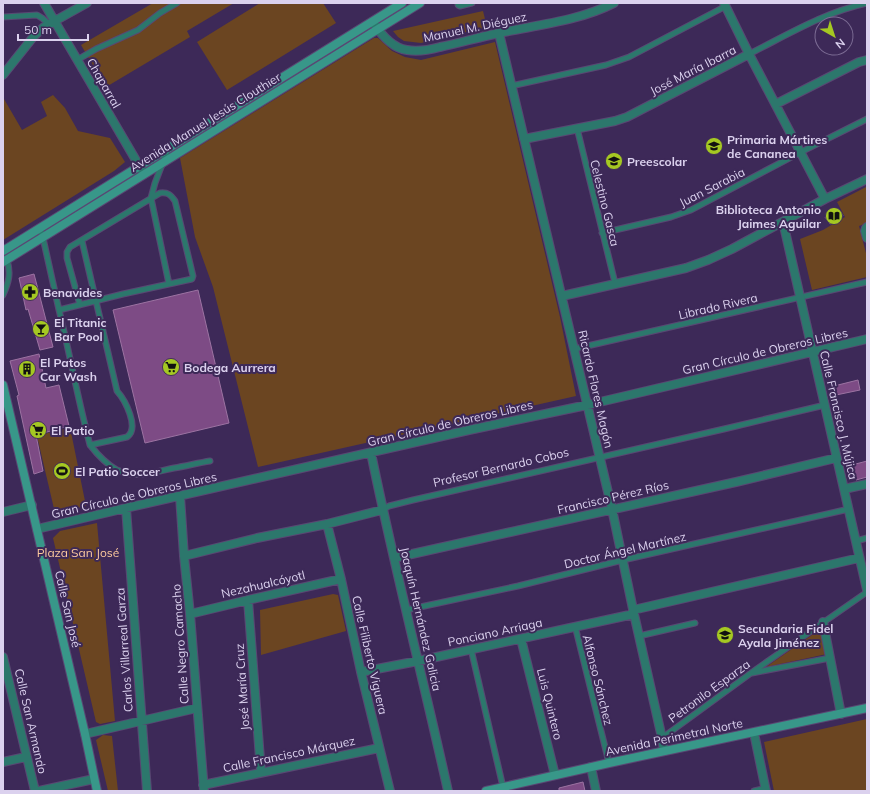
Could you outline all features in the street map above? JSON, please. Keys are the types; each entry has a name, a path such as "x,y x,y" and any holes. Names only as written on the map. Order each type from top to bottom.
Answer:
{"street":[{"name":"Chaparral","path":"44,3 52,22 77,60 144,174"},
{"path":"3,75 34,36 44,27 86,3"},
{"name":"Avenida Manuel Jesús Clouthier","path":"3,251 402,3"},
{"name":"Avenida Manuel Jesús Clouthier","path":"5,261 420,3"},
{"name":"Manuel M. Diéguez","path":"373,22 377,30 398,47 405,50 422,51 499,33 575,18 614,3"},
{"path":"727,4 749,54 825,199"},
{"name":"Ricardo Flores Magón","path":"499,33 612,510 664,751"},
{"name":"José María Ibarra","path":"524,139 627,117 749,54"},
{"path":"776,104 859,62 867,60"},
{"path":"562,296 686,268 708,260 732,249 867,178"},
{"name":"Calle Francisco J. Mújica","path":"782,222 867,591"},
{"path":"867,227 865,231 867,238"},
{"name":"Gran Círculo de Obreros Libres","path":"37,529 469,430 587,405 867,339"},
{"name":"Calle San José","path":"3,387 32,505 97,791"},
{"name":"Joaquín Hernández Galicia","path":"371,453 382,510 448,791"},
{"name":"Francisco Pérez Ríos","path":"394,558 736,482 836,458"},
{"path":"844,489 867,484"},
{"name":"Calle Negro Camacho","path":"180,496 203,788"},
{"path":"3,512 32,505"},
{"name":"Carlos Villarreal Garza","path":"126,508 147,791"},
{"name":"Profesor Bernardo Cobos","path":"184,556 382,510"},
{"name":"Calle Filiberto Viguera","path":"327,524 390,791"},
{"name":"Ponciano Arriaga","path":"361,672 418,661 575,626 859,558"},
{"name":"Nezahualcóyotl","path":"190,614 341,579"},
{"name":"José María Cruz","path":"248,600 261,772"},
{"path":"823,622 841,714"},
{"name":"Luis Quintero","path":"522,638 555,775"},
{"name":"Calle San Armando","path":"3,657 35,791"},
{"path":"85,734 197,708"},
{"name":"Avenida Perimetral Norte","path":"486,791 608,763 867,708"},
{"path":"754,733 766,790"},
{"name":"Calle Francisco Márquez","path":"203,788 261,772 379,748"},
{"path":"3,762 26,757"},
{"path":"591,767 596,791"},
{"path":"40,791 94,779"}],"lane":[{"path":"77,60 96,49 138,30 176,3"},
{"path":"458,3 460,6 472,3"},
{"name":"José María Ibarra","path":"749,54 815,21 846,8 867,3"},
{"path":"511,86 617,62 727,4"},
{"path":"3,18 37,15 52,22"},
{"name":"Juan Sarabia","path":"602,233 686,212 867,119"},
{"name":"Celestino Gasca","path":"576,128 615,283"},
{"path":"168,148 151,198 169,284"},
{"path":"59,310 191,279 193,276 175,201 169,194 164,192 160,193 70,247 67,255 80,305"},
{"path":"40,228 67,342 83,420 90,445 106,463 116,470 126,473 150,473 210,461"},
{"path":"82,241 117,391 126,404 133,427 130,435 127,437 90,445"},
{"path":"3,295 8,283 9,275 9,269 5,261"},
{"name":"Librado Rivera","path":"574,349 867,282"},
{"name":"Profesor Bernardo Cobos","path":"382,510 389,506 413,500 825,405"},
{"name":"Doctor Ángel Martínez","path":"406,610 518,586 623,560 849,509"},
{"path":"856,541 867,538"},
{"name":"Petronilo Esparza","path":"662,738 867,591"},
{"path":"639,636 694,623"},
{"name":"Alfonso Sánchez","path":"575,626 608,763"},
{"path":"471,649 503,787"},
{"path":"751,674 830,658"},
{"path":"754,791 766,790"}],"green space":[{"path":"153,3 234,3 187,31 190,37 106,87 81,45"},
{"path":"260,3 323,3 336,23 227,90 197,42"},
{"path":"483,11 487,27 421,43 404,41 393,31"},
{"path":"374,38 378,38 392,51 405,57 421,60 495,42 560,317 576,396 258,467 213,287 195,237 180,158"},
{"path":"3,95 22,130 47,116 41,102 53,95 65,108 78,131 110,138 125,162 114,171 3,240"},
{"path":"866,187 867,223 859,226 867,257 867,277 812,290 800,239 823,230 845,217 837,202"},
{"name":"El Patio Soccer","path":"70,427 86,506 55,513 37,436"},
{"name":"Plaza San José","path":"97,523 115,721 100,724 96,722 53,538 60,531"},
{"path":"333,594 338,595 346,631 261,655 260,610"},
{"path":"822,628 827,654 766,667"},
{"path":"867,719 867,791 774,791 764,742"},
{"path":"103,735 112,736 118,791 108,791 96,740"}],"building":[{"name":"Biblioteca Antonio Jaimes Aguilar","path":"839,209 843,216 830,224 825,217"},
{"path":"34,274 53,347 40,350 28,309 26,310 19,278"},
{"name":"Bodega Aurrera","path":"198,290 229,423 145,443 113,310"},
{"name":"El Patio","path":"39,354 46,388 59,385 69,426 36,435 43,471 34,474 17,396 19,395 10,361"},
{"path":"858,380 860,390 836,395 834,386"},
{"path":"867,461 867,477 856,480 852,465"},
{"path":"583,782 585,791 559,791 559,788"}],"place":[{"name":"Primaria Mártires de Cananea","path":"714,146"},
{"name":"Preescolar","path":"614,161"},
{"name":"Biblioteca Antonio Jaimes Aguilar","path":"834,216"},
{"name":"Benavides","path":"30,292"},
{"name":"El Titanic Bar Pool","path":"41,329"},
{"name":"Bodega Aurrera","path":"171,367"},
{"name":"El Patos Car Wash","path":"27,369"},
{"name":"El Patio","path":"38,430"},
{"name":"El Patio Soccer","path":"62,471"},
{"name":"Secundaria Fidel Ayala Jiménez","path":"725,635"}]}
